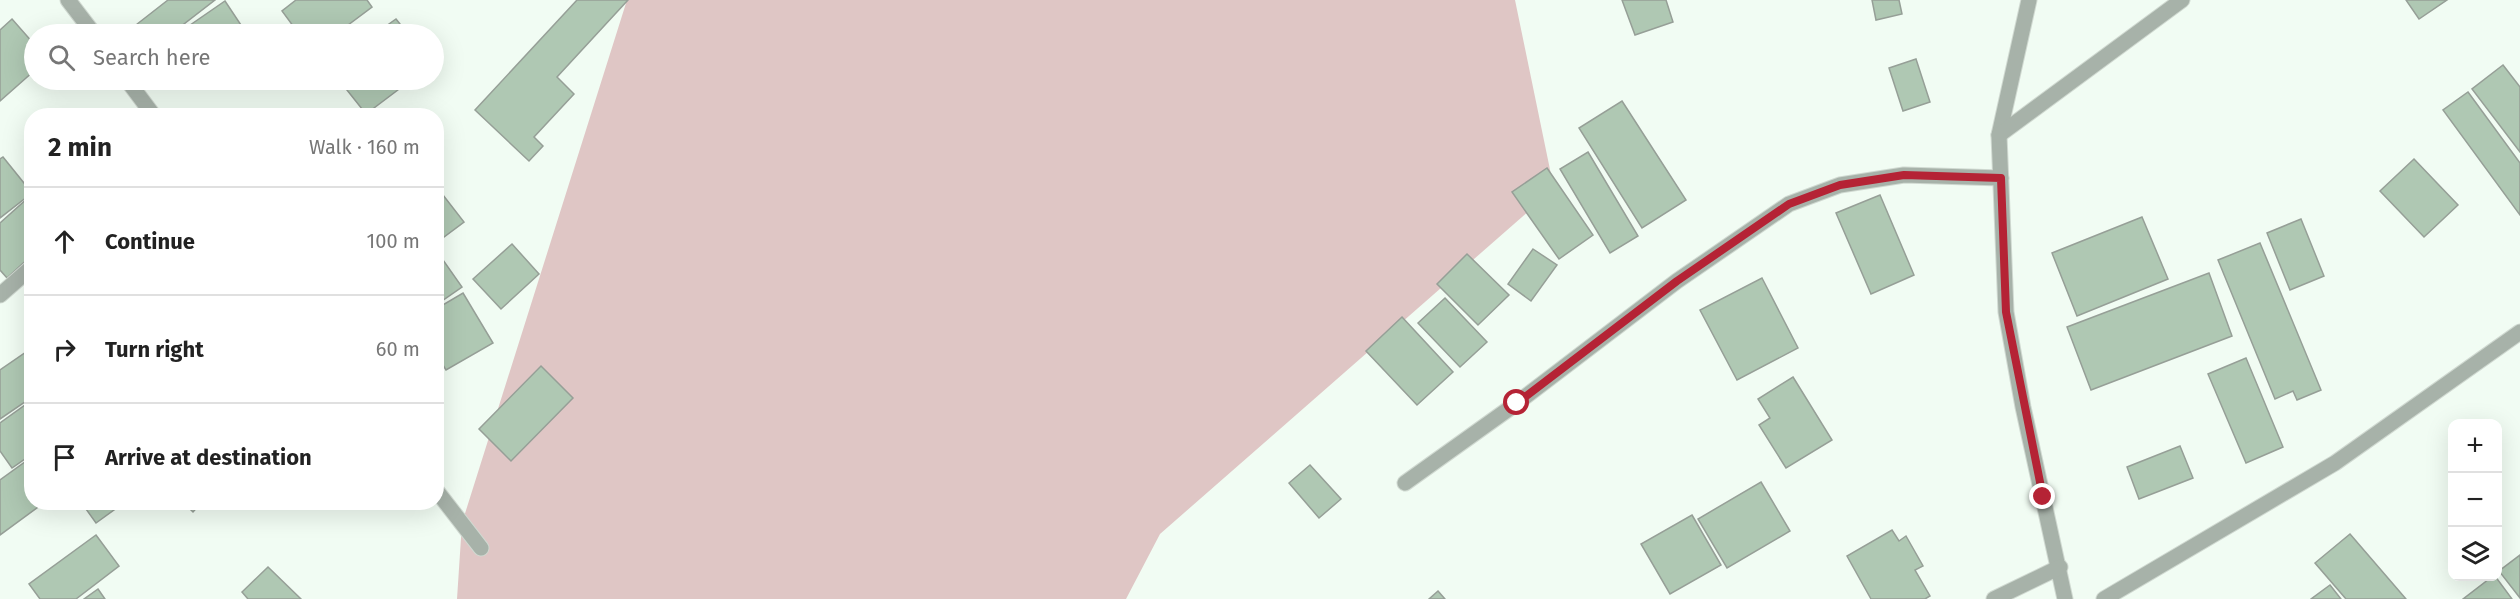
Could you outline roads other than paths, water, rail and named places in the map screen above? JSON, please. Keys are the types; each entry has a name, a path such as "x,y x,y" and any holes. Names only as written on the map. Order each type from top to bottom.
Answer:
{"street":[{"path":"68,0 86,24"},
{"path":"2029,0 1999,135 2006,312 2023,407 2060,567 2065,599"},
{"path":"1999,135 2182,0"},
{"path":"134,90 147,108"},
{"path":"1405,483 1517,403 1677,281 1789,204 1840,185 1904,175 2001,178"},
{"path":"0,296 24,274"},
{"path":"2104,599 2336,463 2520,332"},
{"path":"444,500 481,548"},
{"path":"1994,599 2060,567"}]}
